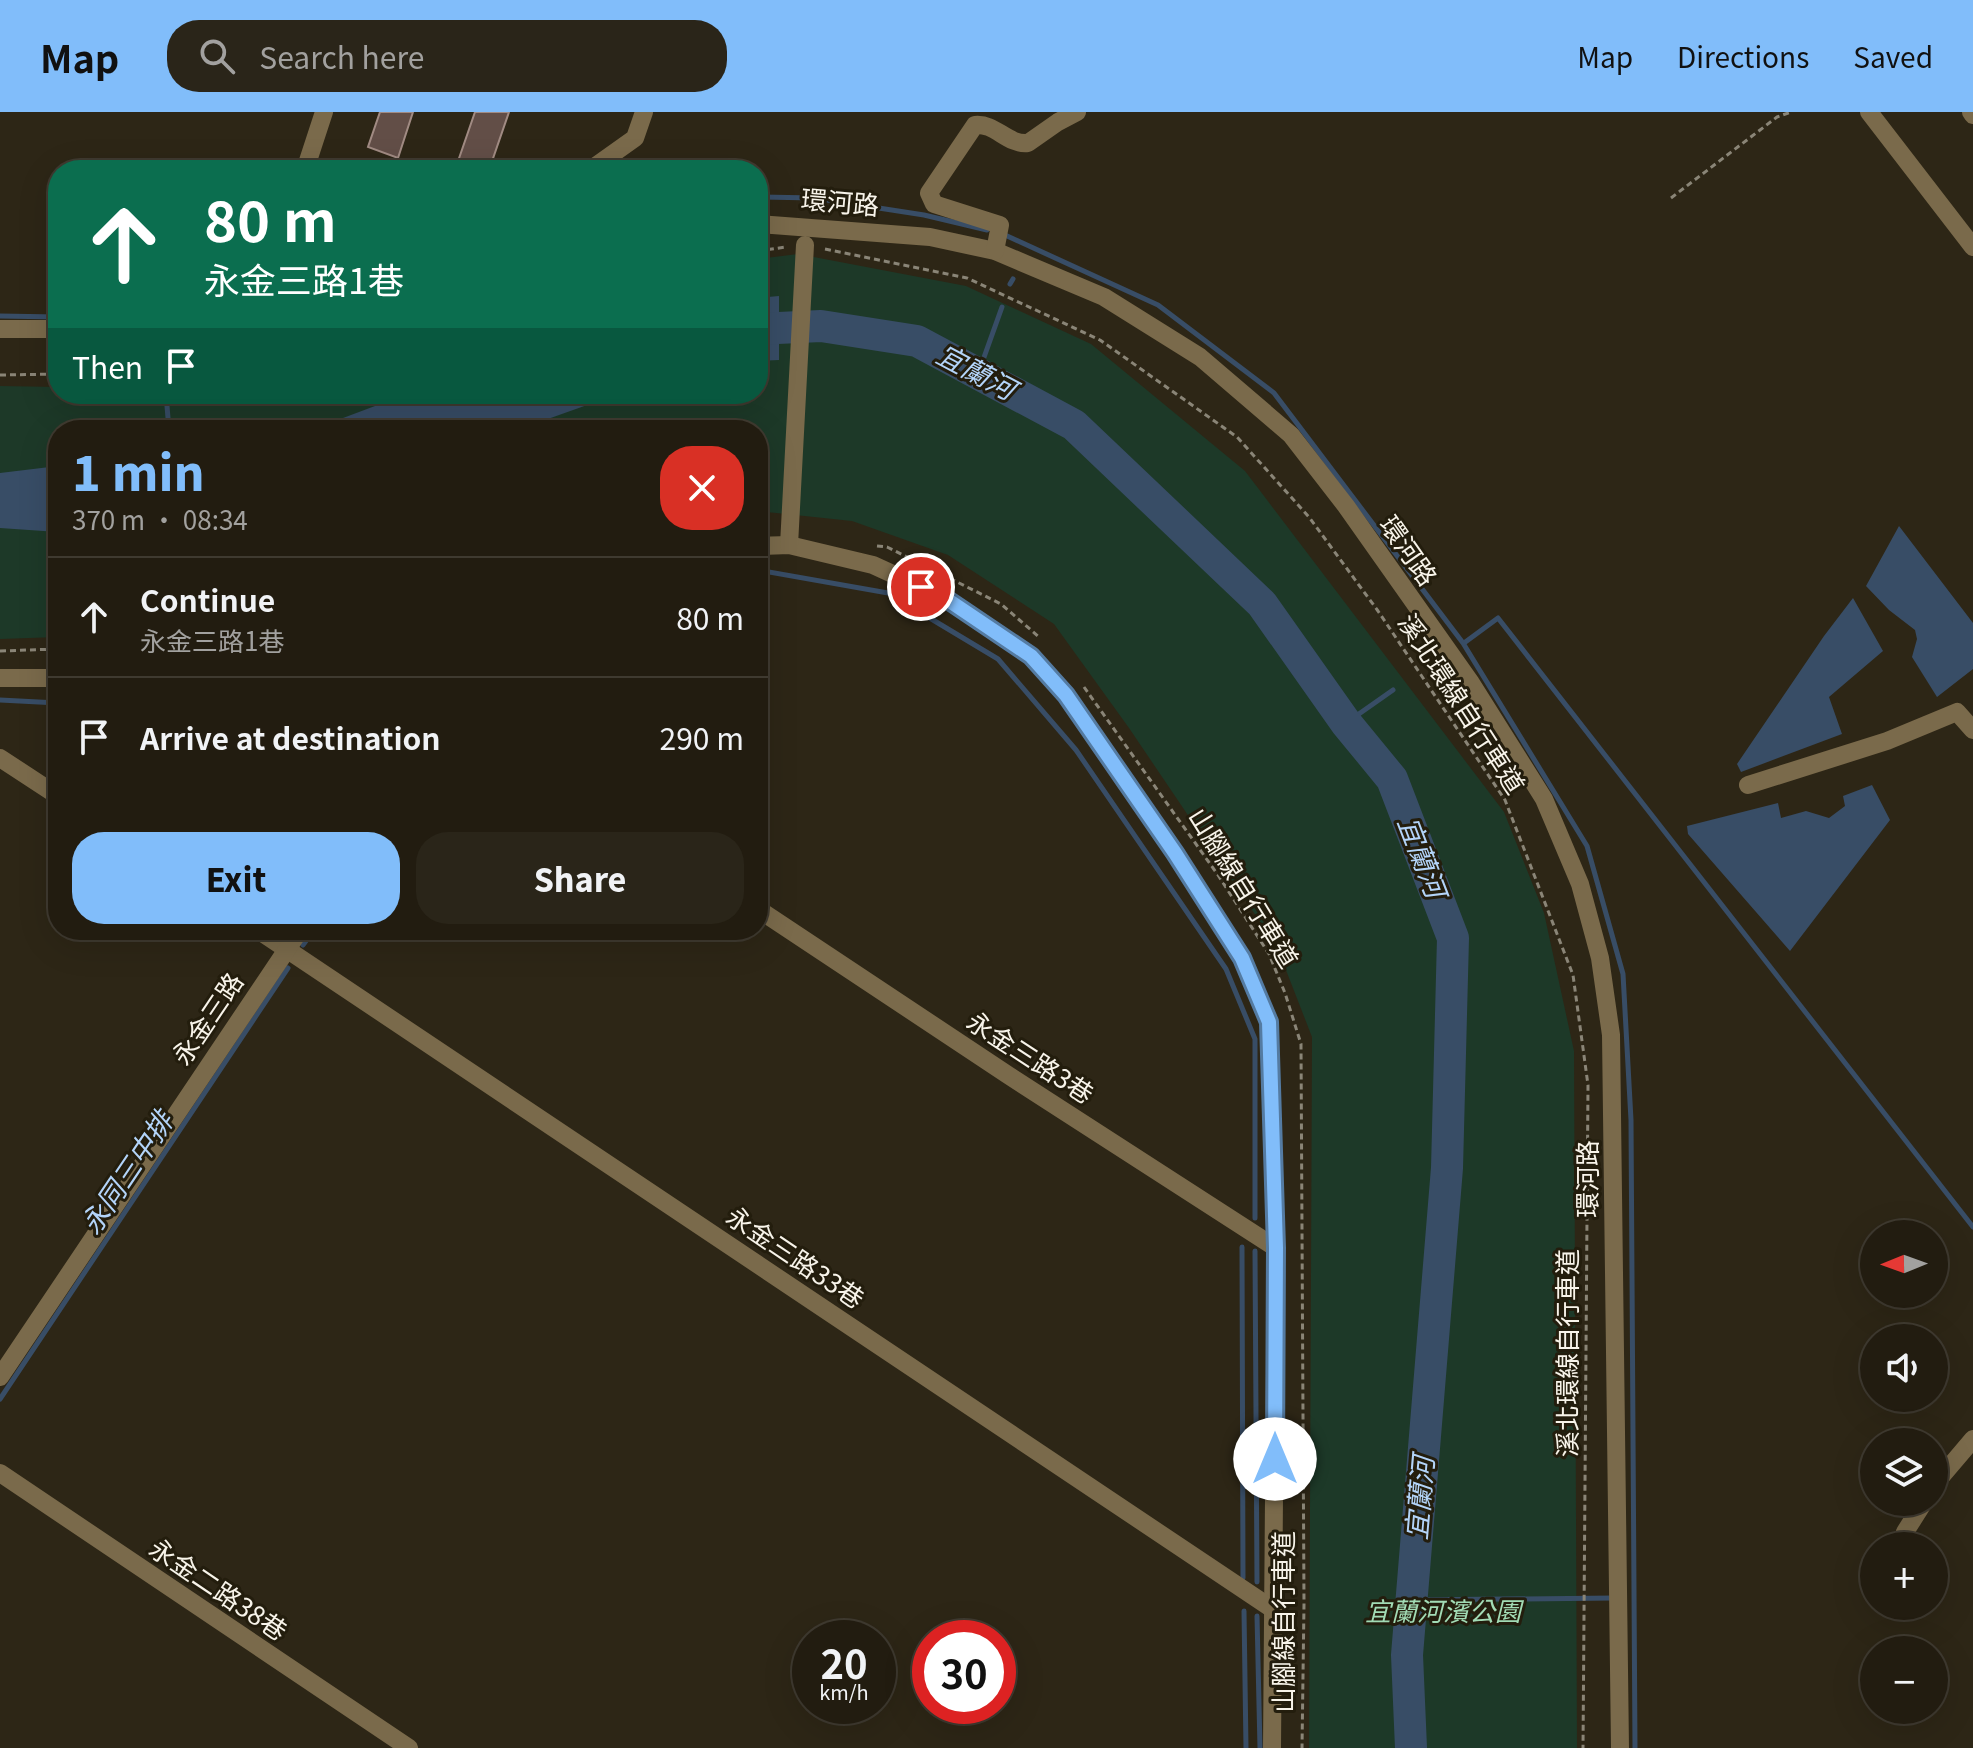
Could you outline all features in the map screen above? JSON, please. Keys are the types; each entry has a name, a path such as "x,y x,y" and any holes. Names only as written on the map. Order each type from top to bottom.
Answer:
{"street":[{"path":"308,160 324,112"},
{"path":"604,160 635,138 644,112"},
{"path":"995,251 1000,225 934,204 929,193 975,125 985,124 1013,141 1028,143 1077,112"},
{"path":"1869,112 1973,247"},
{"name":"環河路","path":"768,224 930,237 995,251 1104,297 1200,357 1291,435 1346,506 1471,683 1544,799 1580,884 1600,958 1611,1035 1620,1748"},
{"path":"789,545 805,245 812,226"},
{"path":"0,329 48,329"},
{"path":"768,546 789,545 873,565 945,598 1031,656 1066,695 1089,727 1242,958 1269,1022 1276,1248 1272,1748"},
{"path":"0,678 48,678"},
{"path":"1748,785 1887,741 1957,712 1973,730"},
{"path":"0,758 48,789"},
{"name":"永金三路3巷","path":"768,916 1276,1248"},
{"name":"永金三路33巷","path":"273,940 1274,1610"},
{"name":"永金三路","path":"0,1377 293,940"},
{"path":"1948,1468 1973,1439"},
{"name":"永金二路38巷","path":"0,1473 409,1748"},
{"path":"1905,1532 1915,1516"}],"path":[{"path":"1671,198 1777,117 1791,112"},
{"name":"溪北環線自行車道","path":"768,250 805,245 967,278 1100,340 1237,437 1309,517 1378,611 1505,800 1573,975 1588,1085 1583,1748"},
{"path":"0,375 48,374"},
{"path":"873,545 900,552 1001,604 1045,643"},
{"path":"0,651 48,649"},
{"name":"山腳線自行車道","path":"1080,682 1201,850 1269,954 1301,1044 1302,1748"}],"green space":[{"name":"宜蘭河濱公園","path":"798,254 966,286 1091,344 1245,471 1504,812 1544,913 1574,1051 1577,1748 1309,1748 1312,1037 1277,947 1129,728 1054,624 948,555 852,521 768,512 768,420 48,420 48,637 0,639 0,386 48,387 48,404 768,404 768,258"}],"water":[{"path":"779,296 779,360 768,361 768,297"},
{"path":"380,404 590,404 545,420 338,420"},
{"path":"48,467 48,531 0,528 0,473"},
{"path":"1899,526 1973,623 1973,669 1937,697 1912,657 1917,639 1915,630 1889,610 1866,586"},
{"path":"1853,598 1883,651 1829,697 1842,734 1741,772 1737,764"},
{"path":"1872,785 1890,820 1790,951 1688,834 1687,826 1778,803 1781,818 1806,811 1829,818 1845,806 1843,796"}],"building":[{"path":"380,112 413,112 398,158 368,147"},
{"path":"475,112 509,112 492,160 458,160"}],"waterway":[{"path":"768,197 814,198 924,215 987,230"},
{"path":"1005,235 1158,305 1274,393 1463,643 1587,846 1623,974 1631,1120 1635,1748"},
{"path":"1010,284 1013,279"},
{"path":"978,374 1002,307"},
{"path":"0,316 48,317"},
{"name":"宜蘭河","path":"768,329 821,326 917,341 1074,425 1262,604 1346,723 1392,779 1453,938 1447,1168 1407,1655 1411,1748"},
{"path":"167,404 168,420"},
{"path":"768,572 888,593 998,659 1076,750 1226,969 1255,1039 1255,1218"},
{"path":"1464,643 1498,618 1973,1227"},
{"path":"1346,723 1393,690"},
{"path":"0,700 48,702"},
{"name":"永同三中排","path":"303,945 307,940"},
{"name":"永同三中排","path":"0,1399 288,968"},
{"path":"1242,1247 1243,1578"},
{"path":"1255,1251 1257,1582"},
{"path":"1411,1600 1613,1598"},
{"path":"1244,1611 1246,1748"},
{"path":"1257,1616 1260,1748"}],"route":[{"path":"921,587 945,598 1031,656 1066,695 1175,853 1242,958 1269,1022 1274,1101 1275,1459"}]}
